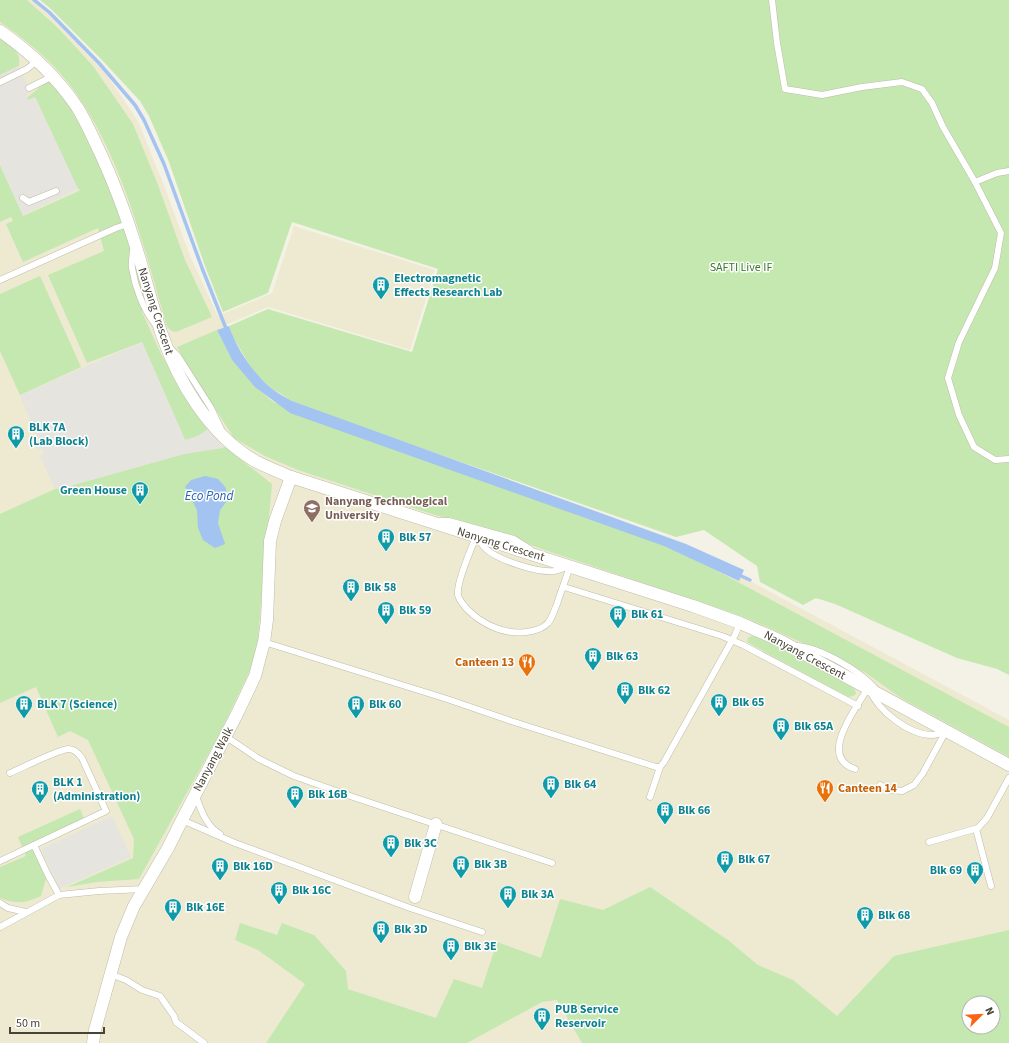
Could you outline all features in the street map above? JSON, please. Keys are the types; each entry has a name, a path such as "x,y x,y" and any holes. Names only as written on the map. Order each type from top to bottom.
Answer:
{"street":[{"name":"Nanyang Crescent","path":"0,31 23,47 38,60 53,76 77,108 108,169 134,240 161,332 179,374 199,408 229,441 254,460 291,477 570,566 740,623 789,646 1009,765"},
{"name":"Nanyang Walk","path":"94,1043 95,1030 121,936 134,906 168,848 249,692 255,676 264,642 267,620 270,541 275,521 291,477"},
{"path":"415,897 436,824"},
{"name":"Nanyang Walk","path":"88,1043 95,1030"}],"lane":[{"path":"772,0 777,43 785,89 822,95 862,87 902,82 922,90 932,103 943,127 975,182 1001,233 995,268 959,342 948,378 959,415 974,447 995,460 1009,459"},
{"path":"0,82 27,69 38,60"},
{"path":"30,88 53,76"},
{"path":"975,182 997,173 1009,171"},
{"path":"23,198 29,202 56,191"},
{"path":"0,280 128,224"},
{"path":"427,521 449,521 514,539 544,558"},
{"path":"476,537 486,549 498,556 517,563 540,570 554,571 570,566 555,612 548,624 538,630 526,633 513,633 488,625 468,610 458,595 460,581 476,537"},
{"path":"564,587 732,640 858,706"},
{"path":"650,797 660,767 732,640 740,623"},
{"path":"264,642 447,699 645,765 660,767"},
{"path":"789,646 807,647 841,663 866,678 882,696"},
{"path":"855,769 847,766 839,755 839,741 844,727 868,688"},
{"path":"868,688 874,701 884,712 899,723 917,732 933,735 946,731"},
{"path":"880,785 890,790 902,792 918,782 946,731"},
{"path":"225,736 259,759 294,776 552,863"},
{"path":"0,861 106,812 82,758 76,751 71,749 61,751 10,772"},
{"path":"929,842 976,830 982,826 1009,778"},
{"path":"195,794 208,824 217,832 235,843"},
{"path":"182,820 235,843 410,908 482,932"},
{"path":"976,830 991,886"},
{"path":"34,845 59,895"},
{"path":"0,927 59,895 144,889"},
{"path":"0,904 8,908 26,912"},
{"path":"110,974 126,980 142,990 160,996 174,1016 176,1022 204,1043"}],"shaded area":[{"name":"Nanyang Technological University","path":"0,0 36,0 62,24 98,62 138,121 191,258 218,316 272,293 294,226 435,270 410,350 268,307 223,326 237,356 277,397 707,558 1009,720 1009,1043 0,1043"},
{"path":"19,66 29,88 27,100 35,97 78,189 23,215 0,165 0,75"},
{"path":"142,342 185,440 201,435 209,428 223,448 184,454 55,489 40,456 44,454 43,450 40,448 37,449 34,442 37,437 20,395"},
{"path":"112,816 131,857 59,889 41,849"}],"green space":[{"path":"0,0 27,0 58,28 93,66 133,124 158,185 185,260 212,317 176,332 167,327 138,228 113,160 98,129 80,99 60,73 32,46 0,22"},
{"name":"SAFTI Live IF","path":"40,0 1009,0 1009,675 997,669 957,658 835,604 816,598 803,605 760,582 757,566 704,530 676,537 358,426 292,401 271,388 253,371 233,337 229,326 268,309 412,352 438,269 292,222 268,293 223,312 205,266 169,162 149,116 140,101 102,60"},
{"path":"0,39 17,53 19,56 19,66 0,75"},
{"path":"53,76 77,108 140,259 142,312 161,354 184,394 209,428 195,437 185,440 142,342 87,363 48,275 104,251 98,228 23,262 6,224 13,221 11,217 0,222 0,165 23,216 81,190 78,189 35,97 27,101 28,97"},
{"path":"40,276 81,367 20,395 0,351 0,294"},
{"path":"217,330 232,360 255,386 273,402 591,520 651,539 704,564 1009,727 1009,757 901,698 866,673 749,619 536,547 511,536 435,515 298,470 265,456 234,438 177,347"},
{"path":"225,447 272,484 257,649 253,664 220,733 139,879 97,882 67,887 133,858 134,839 88,740 70,731 58,737 36,687 0,703 0,514 55,489 184,454"},
{"path":"751,636 759,637 852,687 856,694 848,697 747,642 748,638"},
{"path":"80,809 85,821 32,845 46,879 41,896 21,902 11,902 0,898 0,867 26,856 18,837"},
{"path":"650,887 728,940 758,965 793,980 837,1016 894,956 1009,930 1009,1043 582,1043 557,1000 542,1002 467,1043 266,1043 305,984 258,950 235,940 240,923 277,935 282,923 314,935 346,971 348,989 436,1018 454,979 482,988 497,942 541,958 560,899 603,910"}],"water":[{"path":"229,326 236,343 251,367 273,390 292,401 686,544 744,570 739,581 664,546 290,413 255,387 232,360 217,330"},
{"name":"Eco Pond","path":"205,476 218,479 226,488 226,502 220,510 218,523 225,544 215,548 203,540 198,528 197,510 185,487 191,480"}],"waterway":[{"path":"34,0 49,12 99,63 135,105 144,120 164,164 227,331"},
{"path":"737,574 750,580"}],"place":[{"name":"Electromagnetic Effects Research Lab","path":"381,300"},
{"name":"BLK 7A (Lab Block)","path":"16,449"},
{"name":"Green House","path":"140,505"},
{"name":"Nanyang Technological University","path":"312,523"},
{"name":"Blk 57","path":"386,552"},
{"name":"Blk 58","path":"351,602"},
{"name":"Blk 59","path":"386,625"},
{"name":"Blk 61","path":"618,629"},
{"name":"Blk 63","path":"593,671"},
{"name":"Canteen 13","path":"527,677"},
{"name":"Blk 62","path":"625,705"},
{"name":"Blk 65","path":"719,717"},
{"name":"BLK 7 (Science)","path":"24,719"},
{"name":"Blk 60","path":"356,719"},
{"name":"Blk 65A","path":"781,741"},
{"name":"Blk 64","path":"551,799"},
{"name":"Canteen 14","path":"825,803"},
{"name":"BLK 1 (Administration)","path":"40,804"},
{"name":"Blk 16B","path":"295,809"},
{"name":"Blk 66","path":"665,825"},
{"name":"Blk 3C","path":"391,858"},
{"name":"Blk 67","path":"725,874"},
{"name":"Blk 3B","path":"461,879"},
{"name":"Blk 16D","path":"220,881"},
{"name":"Blk 69","path":"975,885"},
{"name":"Blk 16C","path":"279,905"},
{"name":"Blk 3A","path":"508,909"},
{"name":"Blk 16E","path":"173,922"},
{"name":"Blk 68","path":"865,930"},
{"name":"Blk 3D","path":"381,944"},
{"name":"Blk 3E","path":"451,961"},
{"name":"PUB Service Reservoir","path":"542,1031"}]}
